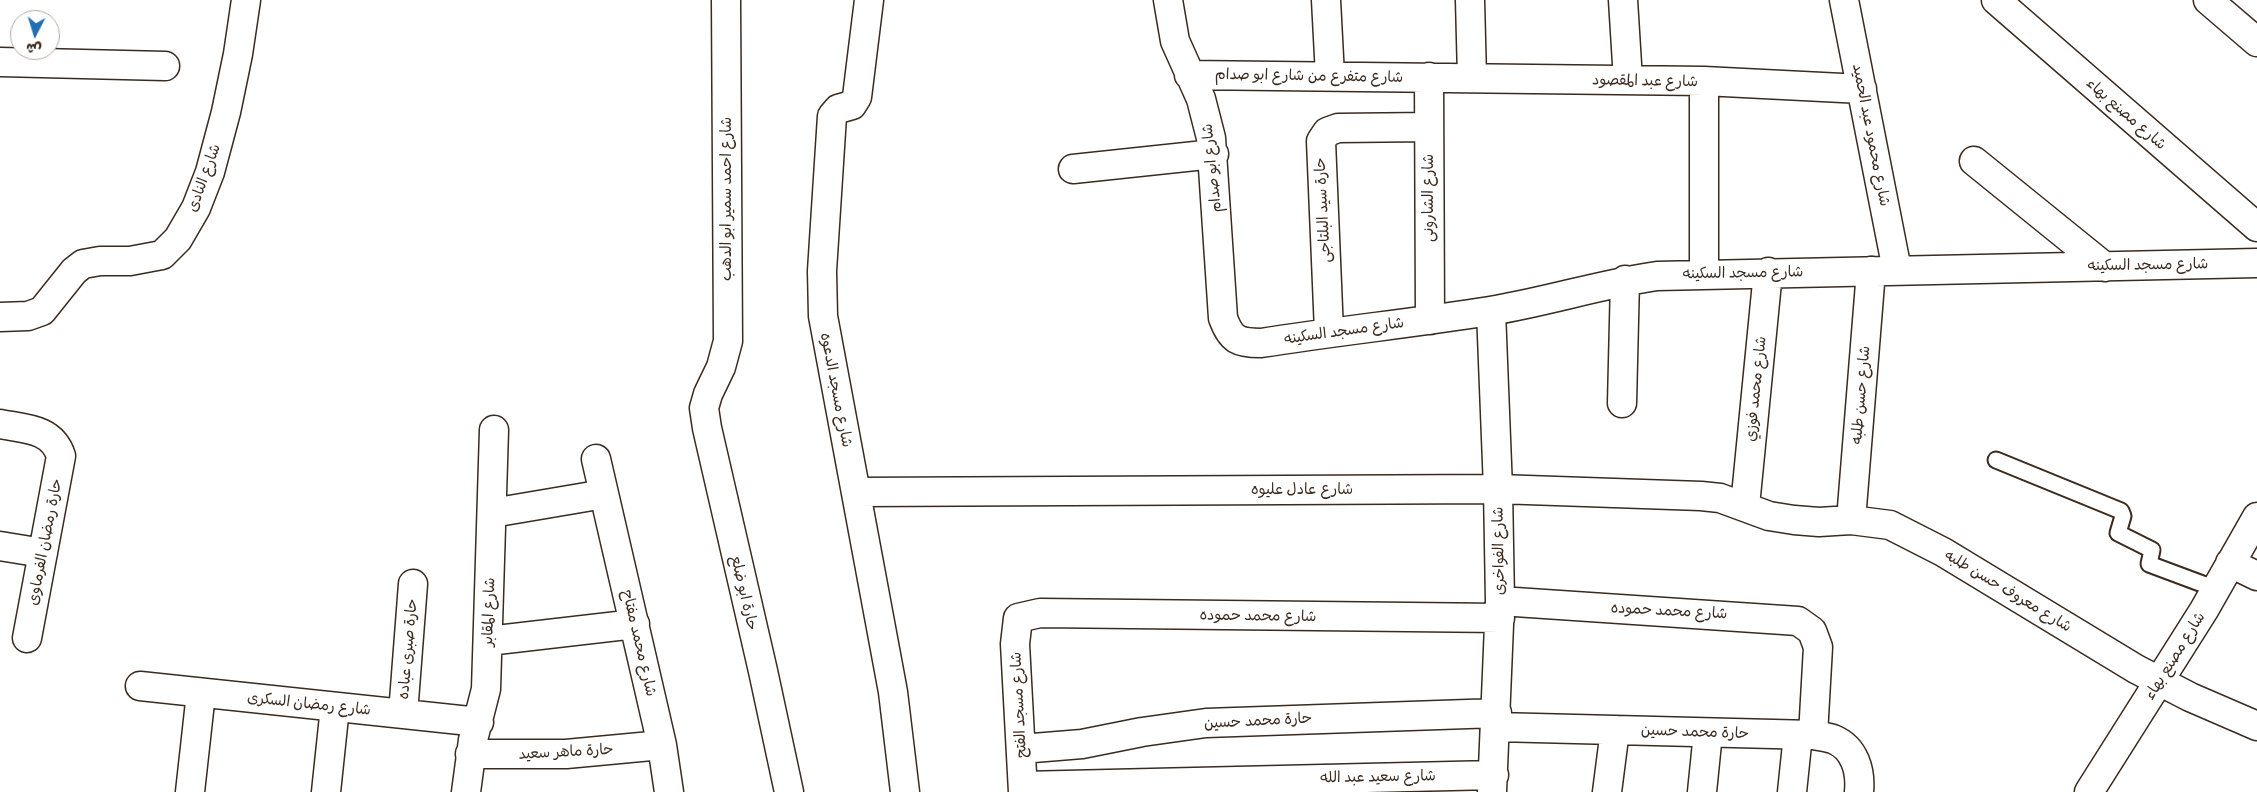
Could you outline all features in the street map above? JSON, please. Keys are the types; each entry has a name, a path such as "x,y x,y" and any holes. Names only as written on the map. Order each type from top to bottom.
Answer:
{"street":[{"name":"شارع النادى","path":"0,317 28,316 42,310 74,271 83,264 100,261 130,261 162,255 178,239 196,208 210,172 226,112 238,54 246,0"},
{"name":"شارع احمد سمير ابو الدهب","path":"708,394 721,367 728,341 726,0"},
{"name":"شارع مسجد الدعوه","path":"869,0 857,97 852,105 838,108 832,116 822,271 825,339 857,492 893,692 905,792"},
{"name":"شارع ابو صدام","path":"1168,0 1175,41 1206,114 1214,154 1223,318 1228,332 1236,339"},
{"path":"1326,0 1330,76"},
{"path":"1470,0 1472,78"},
{"path":"1623,0 1628,80"},
{"name":"شارع محمود عبد الحميد","path":"1844,0 1898,270"},
{"name":"شارع مصنع بهاء","path":"1996,0 2257,227"},
{"path":"2208,0 2257,42"},
{"path":"0,62 166,66"},
{"name":"شارع متفرع من شارع ابو صدام","path":"1189,74 1429,77"},
{"name":"شارع عبد المقصود","path":"1429,77 1704,81 1862,89"},
{"name":"شارع الشارونى","path":"1429,77 1430,320"},
{"path":"1704,81 1704,273"},
{"name":"حارة سيد البلتاجى","path":"1329,332 1321,141 1328,132 1338,128 1429,127"},
{"path":"1073,169 1214,154"},
{"path":"1974,160 2105,267"},
{"name":"شارع مسجد السكينه","path":"1236,339 1248,343 1261,343 1329,332 1491,311 1537,302 1625,280 1657,276 1704,273 2105,267 2257,262"},
{"name":"شارع حسن طلبه","path":"1850,520 1871,270"},
{"name":"شارع محمد فوزي","path":"1745,506 1768,272"},
{"path":"1622,402 1625,280"},
{"name":"شارع الفواخرى","path":"1491,311 1498,489 1500,610 1493,783"},
{"name":"حارة ابو ضلع","path":"708,394 704,408 707,428 764,671 789,792"},
{"name":"حارة رمضان الفرماوى","path":"0,424 44,433 58,447 60,466 27,638"},
{"name":"شارع المقابر","path":"466,792 470,754 486,689 494,430"},
{"name":"شارع محمد مفتاح","path":"596,459 662,744 669,792"},
{"name":"شارع عادل عليوه","path":"857,492 1498,489 1701,496 1720,498 1745,506"},
{"path":"492,513 604,494"},
{"name":"شارع معروف حسن طلبه","path":"1745,506 1770,516 1794,520 1819,522 1850,520 1890,525 1904,531 2159,682 2257,726"},
{"name":"شارع مصنع بهاء","path":"2089,792 2255,525"},
{"path":"0,546 43,553"},
{"path":"2230,563 2257,576"},
{"name":"حارة صبرى عباده","path":"403,714 413,584"},
{"name":"شارع محمد حموده","path":"1018,618 1040,614 1500,610 1782,618 1798,621 1806,625 1816,639 1818,647 1806,735"},
{"name":"شارع مسجد الفتح","path":"1018,618 1015,644 1023,789"},
{"path":"488,641 634,624"},
{"name":"شارع رمضان السكرى","path":"140,686 479,722"},
{"path":"190,792 201,693"},
{"path":"326,792 335,707"},
{"name":"حارة محمد حسين","path":"1021,749 1082,744 1150,730 1214,722 1496,720 1615,730 1806,735 1833,739 1850,751 1859,768 1863,791"},
{"path":"1607,792 1615,730"},
{"path":"1702,792 1708,733"},
{"path":"1792,792 1806,735"},
{"name":"حارة ماهر سعيد","path":"470,754 566,754 662,744"},
{"name":"شارع سعيد عبد الله","path":"1023,789 1493,783"}],"lane":[{"path":"1996,460 2122,511 2123,516 2118,533 2152,550 2149,564 2216,589"}]}
